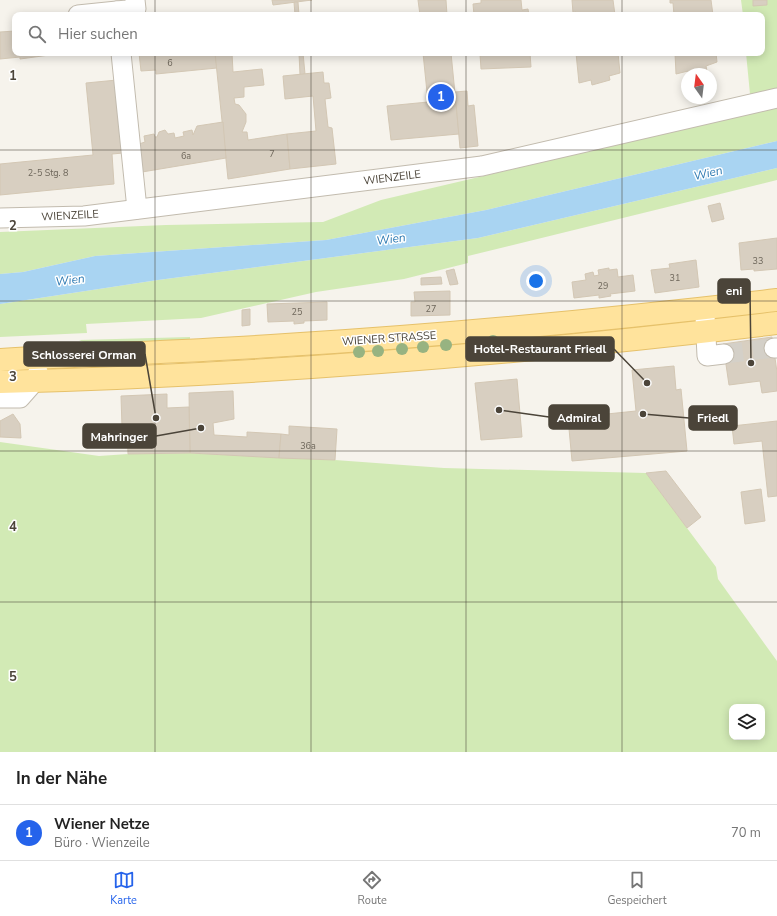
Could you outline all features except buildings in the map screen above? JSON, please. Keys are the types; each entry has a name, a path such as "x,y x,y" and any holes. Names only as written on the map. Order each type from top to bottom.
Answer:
{"main road":[{"name":"WIENER STRASSE","path":"0,360 255,347 373,339 613,319 777,300"},
{"name":"WIENER STRASSE","path":"0,382 259,371 374,363 706,332 777,323"}],"street":[{"path":"122,12 136,9 135,0"},
{"path":"121,56 137,209"},
{"name":"WIENZEILE","path":"0,218 84,216 482,166 754,102 777,98"},
{"path":"704,309 707,356 724,354"},
{"path":"0,406 8,406 20,398 35,381 42,358"},
{"path":"0,398 20,398"}],"green space":[{"path":"741,0 777,0 777,89 750,94 746,56 765,56 765,12 743,12"},
{"path":"777,107 777,141 486,210 326,240 95,256 23,272 0,274 0,232 166,225 323,222 381,200"},
{"path":"777,168 777,180 468,256 468,263 404,279 316,292 201,318 86,324 87,333 0,337 0,304 158,280 478,238"},
{"path":"190,337 190,342 133,347 103,346 90,344 79,340"},
{"path":"523,339 354,354 353,352"},
{"path":"0,442 99,456 190,453 335,460 444,468 646,473 716,567 718,579 777,661 777,752 0,752"}],"water":[{"name":"Wien","path":"777,141 777,168 478,238 158,280 0,304 0,274 23,272 95,256 326,240 486,210"}],"tunnel":[{"path":"724,354 774,348"}],"place":[{"name":"Wiener Netze","path":"441,97"},
{"name":"eni","path":"751,363"},
{"name":"Hotel-Restaurant Friedl","path":"647,383"},
{"name":"Admiral","path":"499,410"},
{"name":"Friedl","path":"643,414"},
{"name":"Schlosserei Orman","path":"156,418"},
{"name":"Mahringer","path":"201,428"}]}
